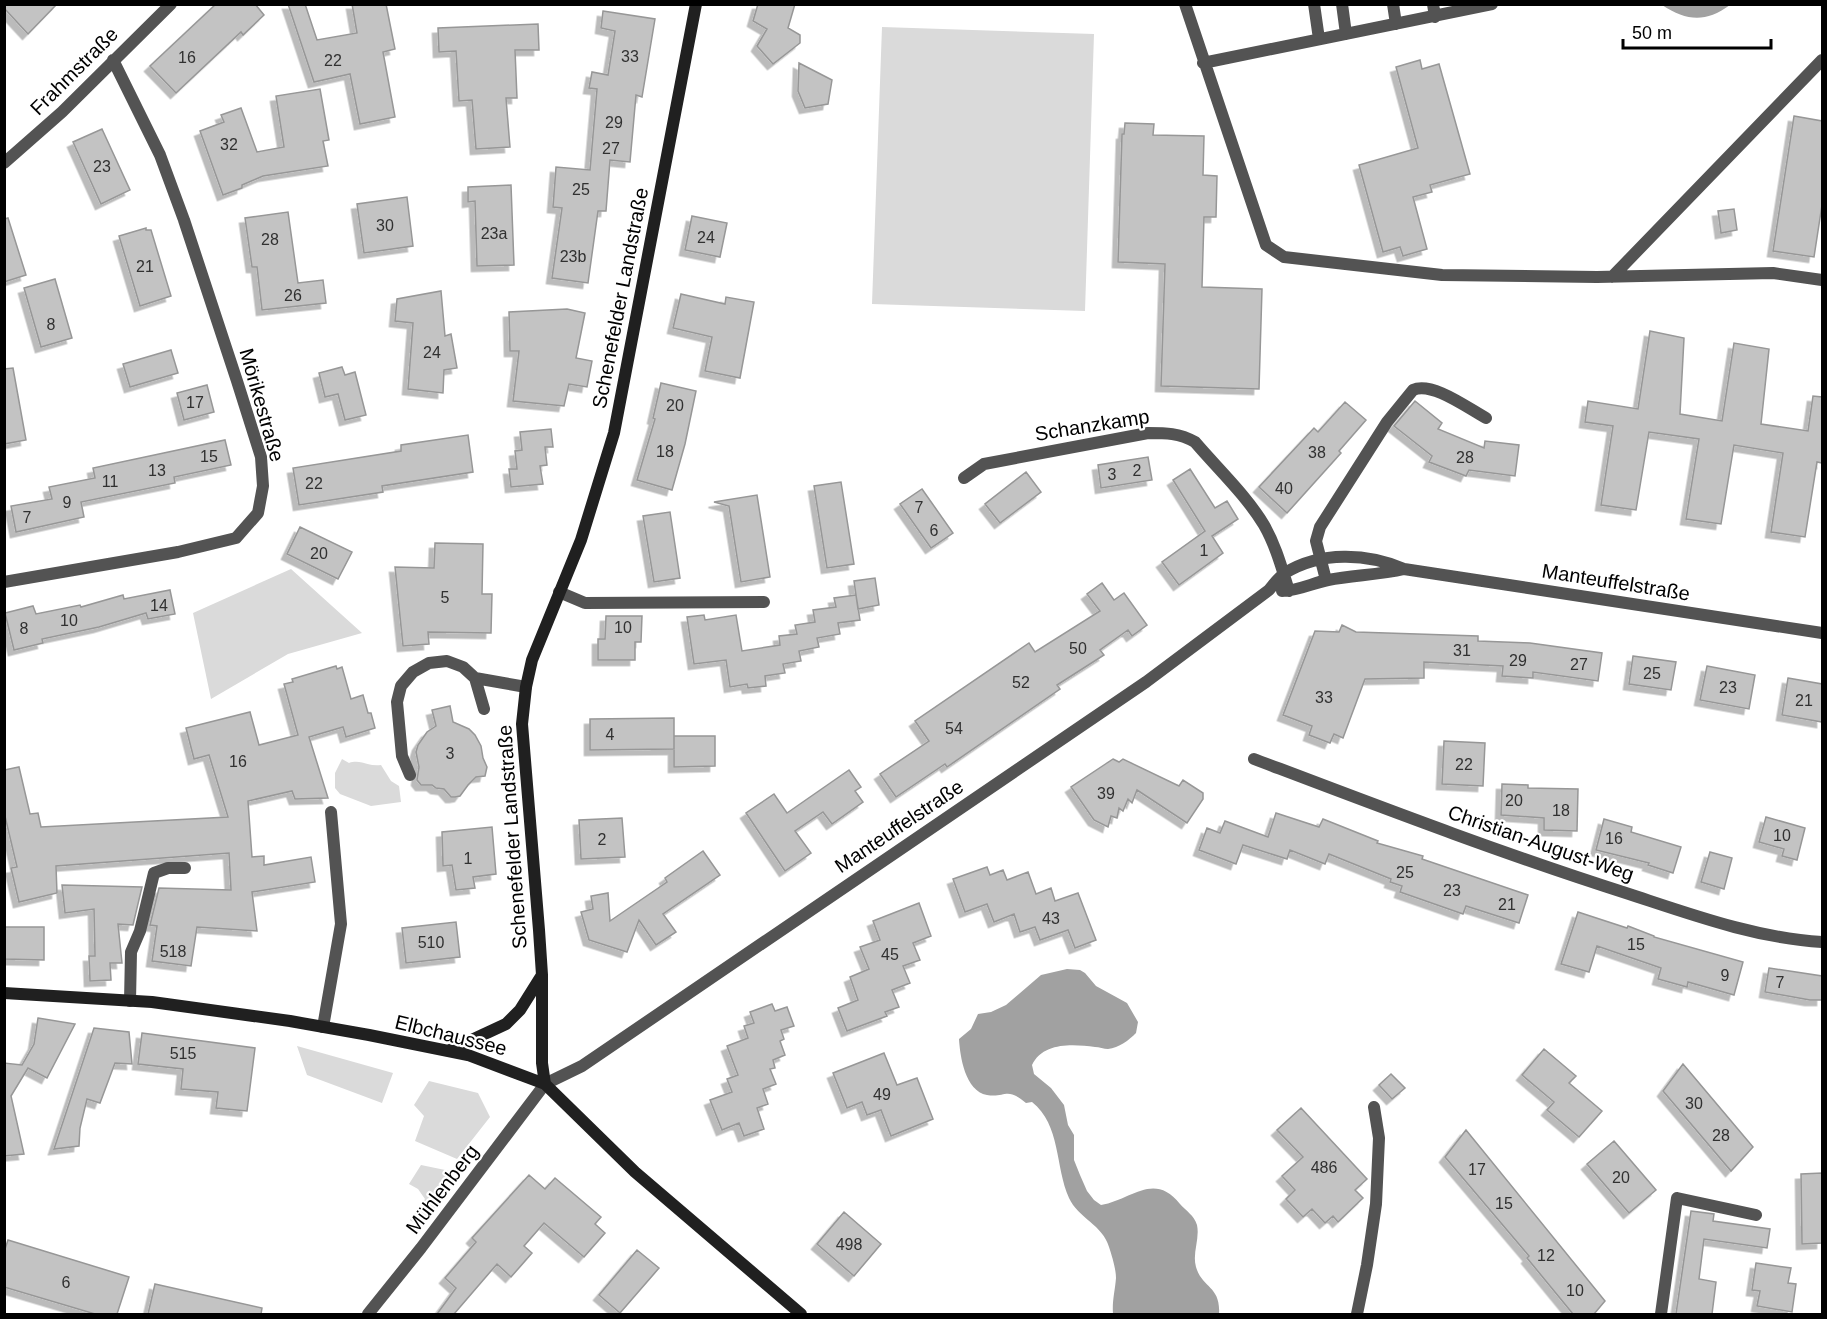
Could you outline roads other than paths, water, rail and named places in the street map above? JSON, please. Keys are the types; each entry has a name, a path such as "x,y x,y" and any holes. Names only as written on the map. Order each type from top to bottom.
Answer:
{"main road":[{"name":"Schenefelder Landstraße","path":"545,1084 542,1064 542,975 522,724 526,687 532,660 581,540 614,433 696,4"},
{"path":"448,1051 506,1024 520,1010 542,975"},
{"name":"Elbchaussee","path":"4,993 130,1001 323,1027 448,1051 497,1065 545,1084 635,1172 801,1314"}],"street":[{"name":"Frahmstraße","path":"4,164 62,112 171,4"},
{"path":"1185,4 1266,245 1284,257 1442,275 1612,277 1773,273 1822,280"},
{"path":"1314,4 1319,39"},
{"path":"1342,4 1346,34"},
{"path":"1393,4 1396,24"},
{"path":"1203,63 1396,24 1434,11 1492,4"},
{"name":"Mörikestraße","path":"4,582 178,552 236,538 258,513 263,486 261,457 184,220 160,155 113,60"},
{"path":"1612,277 1822,60"},
{"path":"1326,580 1316,541 1320,527 1387,422 1413,390 1419,388 1435,390 1486,418"},
{"name":"Schanzkamp","path":"964,478 984,464 1148,433 1172,433 1184,436 1195,442 1251,507 1272,542 1289,591"},
{"name":"Manteuffelstraße","path":"545,1084 576,1070 1146,682 1269,590 1284,574 1320,560 1347,556 1385,560 1404,569 1822,633"},
{"name":"Manteuffelstraße","path":"1269,590 1289,591 1326,580 1383,574 1404,569"},
{"path":"559,592 585,603 764,602"},
{"path":"410,775 402,756 397,702 401,686 412,672 429,663 447,661 463,667 475,678 484,709"},
{"path":"475,678 526,687"},
{"name":"Christian-August-Weg","path":"1254,759 1574,877 1730,927 1780,938 1822,942"},
{"path":"323,1027 341,924 331,812"},
{"path":"130,1001 131,952 140,931 154,873 168,868 185,868"},
{"name":"Mühlenberg","path":"368,1314 545,1084"},
{"path":"1357,1314 1376,1204 1379,1138 1374,1107"},
{"path":"1661,1314 1677,1198 1756,1215"}]}
